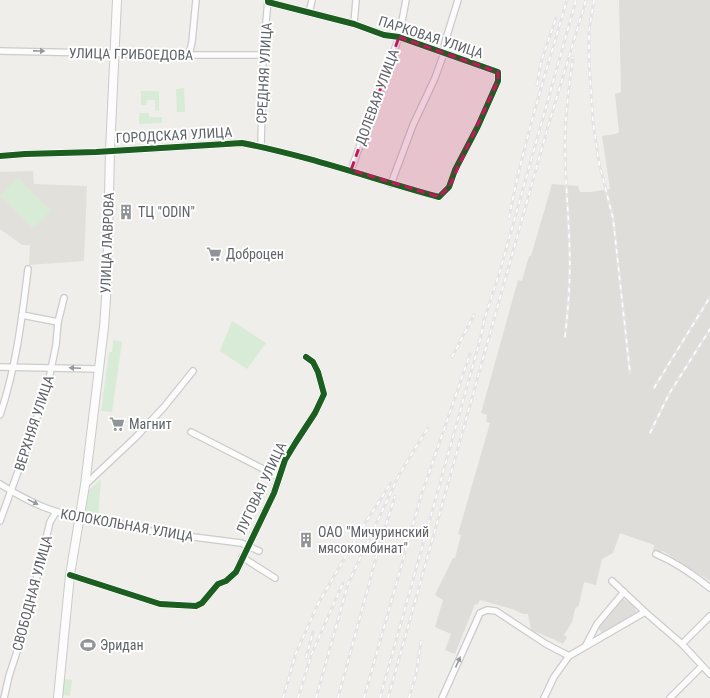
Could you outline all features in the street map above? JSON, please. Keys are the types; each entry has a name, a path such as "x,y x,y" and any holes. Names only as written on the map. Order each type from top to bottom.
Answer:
{"main road":[{"name":"УЛИЦА ЛАВРОВА","path":"58,698 70,575 85,485 102,343 107,284 110,151 117,0"}],"street":[{"path":"189,55 192,42 196,0"},
{"path":"309,13 312,0"},
{"path":"354,24 356,0"},
{"name":"ДОЛЕВАЯ УЛИЦА","path":"351,170 399,36 406,0"},
{"path":"391,184 413,125 435,78 444,53 445,42 458,0"},
{"name":"ПАРКОВАЯ УЛИЦА","path":"268,1 354,24 384,35 399,36 498,72 498,81 478,126 455,170 450,187 439,197"},
{"name":"СРЕДНЯЯ УЛИЦА","path":"261,147 263,56 268,1"},
{"name":"УЛИЦА ГРИБОЕДОВА","path":"0,51 263,56"},
{"name":"ГОРОДСКАЯ УЛИЦА","path":"0,156 242,143 351,170 391,184 439,197"},
{"path":"0,415 13,368 28,269"},
{"name":"ВЕРХНЯЯ УЛИЦА","path":"0,521 32,433 51,368 56,345 58,322 64,298"},
{"path":"22,315 58,322"},
{"name":"ЛУГОВАЯ УЛИЦА","path":"70,575 160,604 196,606 202,603 218,584 226,581 236,572 274,493 285,460 315,413 324,394 318,372 313,362 306,357"},
{"path":"0,367 98,369"},
{"path":"85,485 136,437 159,412 192,371"},
{"name":"ЛУГОВАЯ УЛИЦА","path":"191,432 279,477"},
{"name":"КОЛОКОЛЬНАЯ УЛИЦА","path":"0,484 11,491 56,512 79,517 90,517 154,532 241,543 259,551"},
{"name":"СВОБОДНАЯ УЛИЦА","path":"4,698 9,676 24,630 48,529 56,512"},
{"path":"656,554 683,569 710,588"},
{"path":"242,557 275,578"},
{"path":"612,581 682,644 710,674"},
{"path":"585,647 597,624 624,592"},
{"path":"442,698 480,613 487,610 496,611 546,644 570,656"},
{"path":"546,697 554,677 570,656 645,612"},
{"path":"682,644 710,616"},
{"path":"670,698 702,666"}],"highlighted area":[{"path":"399,37 498,72 498,81 449,187 439,197 351,170"}],"shaded area":[{"path":"619,0 710,0 710,581 663,551 659,553 653,551 654,545 620,533 613,553 602,559 596,585 584,582 579,605 575,609 572,622 564,635 567,637 563,644 531,630 528,614 523,614 512,609 480,600 477,605 475,604 455,654 445,650 451,634 435,627 443,600 435,595 453,558 455,558 461,535 458,534 490,423 486,422 487,415 481,413 518,280 522,281 529,256 531,256 552,184 578,186 580,192 610,189 602,136 616,134 619,132 615,94 621,92"},
{"path":"33,171 34,184 87,186 84,261 29,265 30,245 22,245 0,229 0,172"},
{"path":"623,599 631,603 637,612 602,633 598,628"}],"green space":[{"path":"184,88 185,112 177,112 176,89"},
{"path":"141,91 159,91 159,111 155,110 155,100 147,100 146,105 141,105"},
{"path":"139,113 149,113 149,117 162,117 162,123 139,124"},
{"path":"18,178 51,211 33,228 0,195"},
{"path":"232,321 266,343 247,369 220,351"},
{"path":"113,340 122,342 112,412 101,411 109,352 112,352"},
{"path":"101,479 98,517 86,511 88,491"},
{"path":"64,679 72,680 70,696 62,695"}],"railway":[{"path":"509,218 528,135 567,0"},
{"path":"380,698 480,340 485,317 500,271 576,0"},
{"path":"388,698 547,130 586,0"},
{"path":"594,0 589,31 589,61 593,122 599,163 613,218 630,373"},
{"path":"537,85 541,62 556,18"},
{"path":"565,337 569,299 570,261 565,168 565,134 573,57"},
{"path":"654,388 710,297"},
{"path":"452,357 474,315"},
{"path":"650,433 669,394 710,329"},
{"path":"364,698 422,493 470,354"},
{"path":"316,698 348,584 399,475 428,428"},
{"path":"283,698 296,653 318,604 362,528 391,483"},
{"path":"338,698 379,547 395,496"},
{"path":"298,698 312,653 343,583"},
{"path":"306,658 313,632"},
{"path":"409,698 416,675 421,641"}],"cycle path":[{"path":"0,156 242,143 292,154 439,197 449,187 455,170 478,126 498,81 498,72 399,37 384,35 354,24 268,2 268,0"},
{"path":"70,575 160,604 196,606 202,603 218,584 226,581 236,572 274,493 285,460 315,413 324,394 318,372 313,362 306,357"}],"place":[{"name":"ТЦ \"ODIN\"","path":"126,212"},
{"name":"Доброцен","path":"214,254"},
{"name":"Магнит","path":"117,424"},
{"name":"ОАО \"Мичуринский мясокомбинат\"","path":"306,540"},
{"name":"Эридан","path":"88,645"}]}
